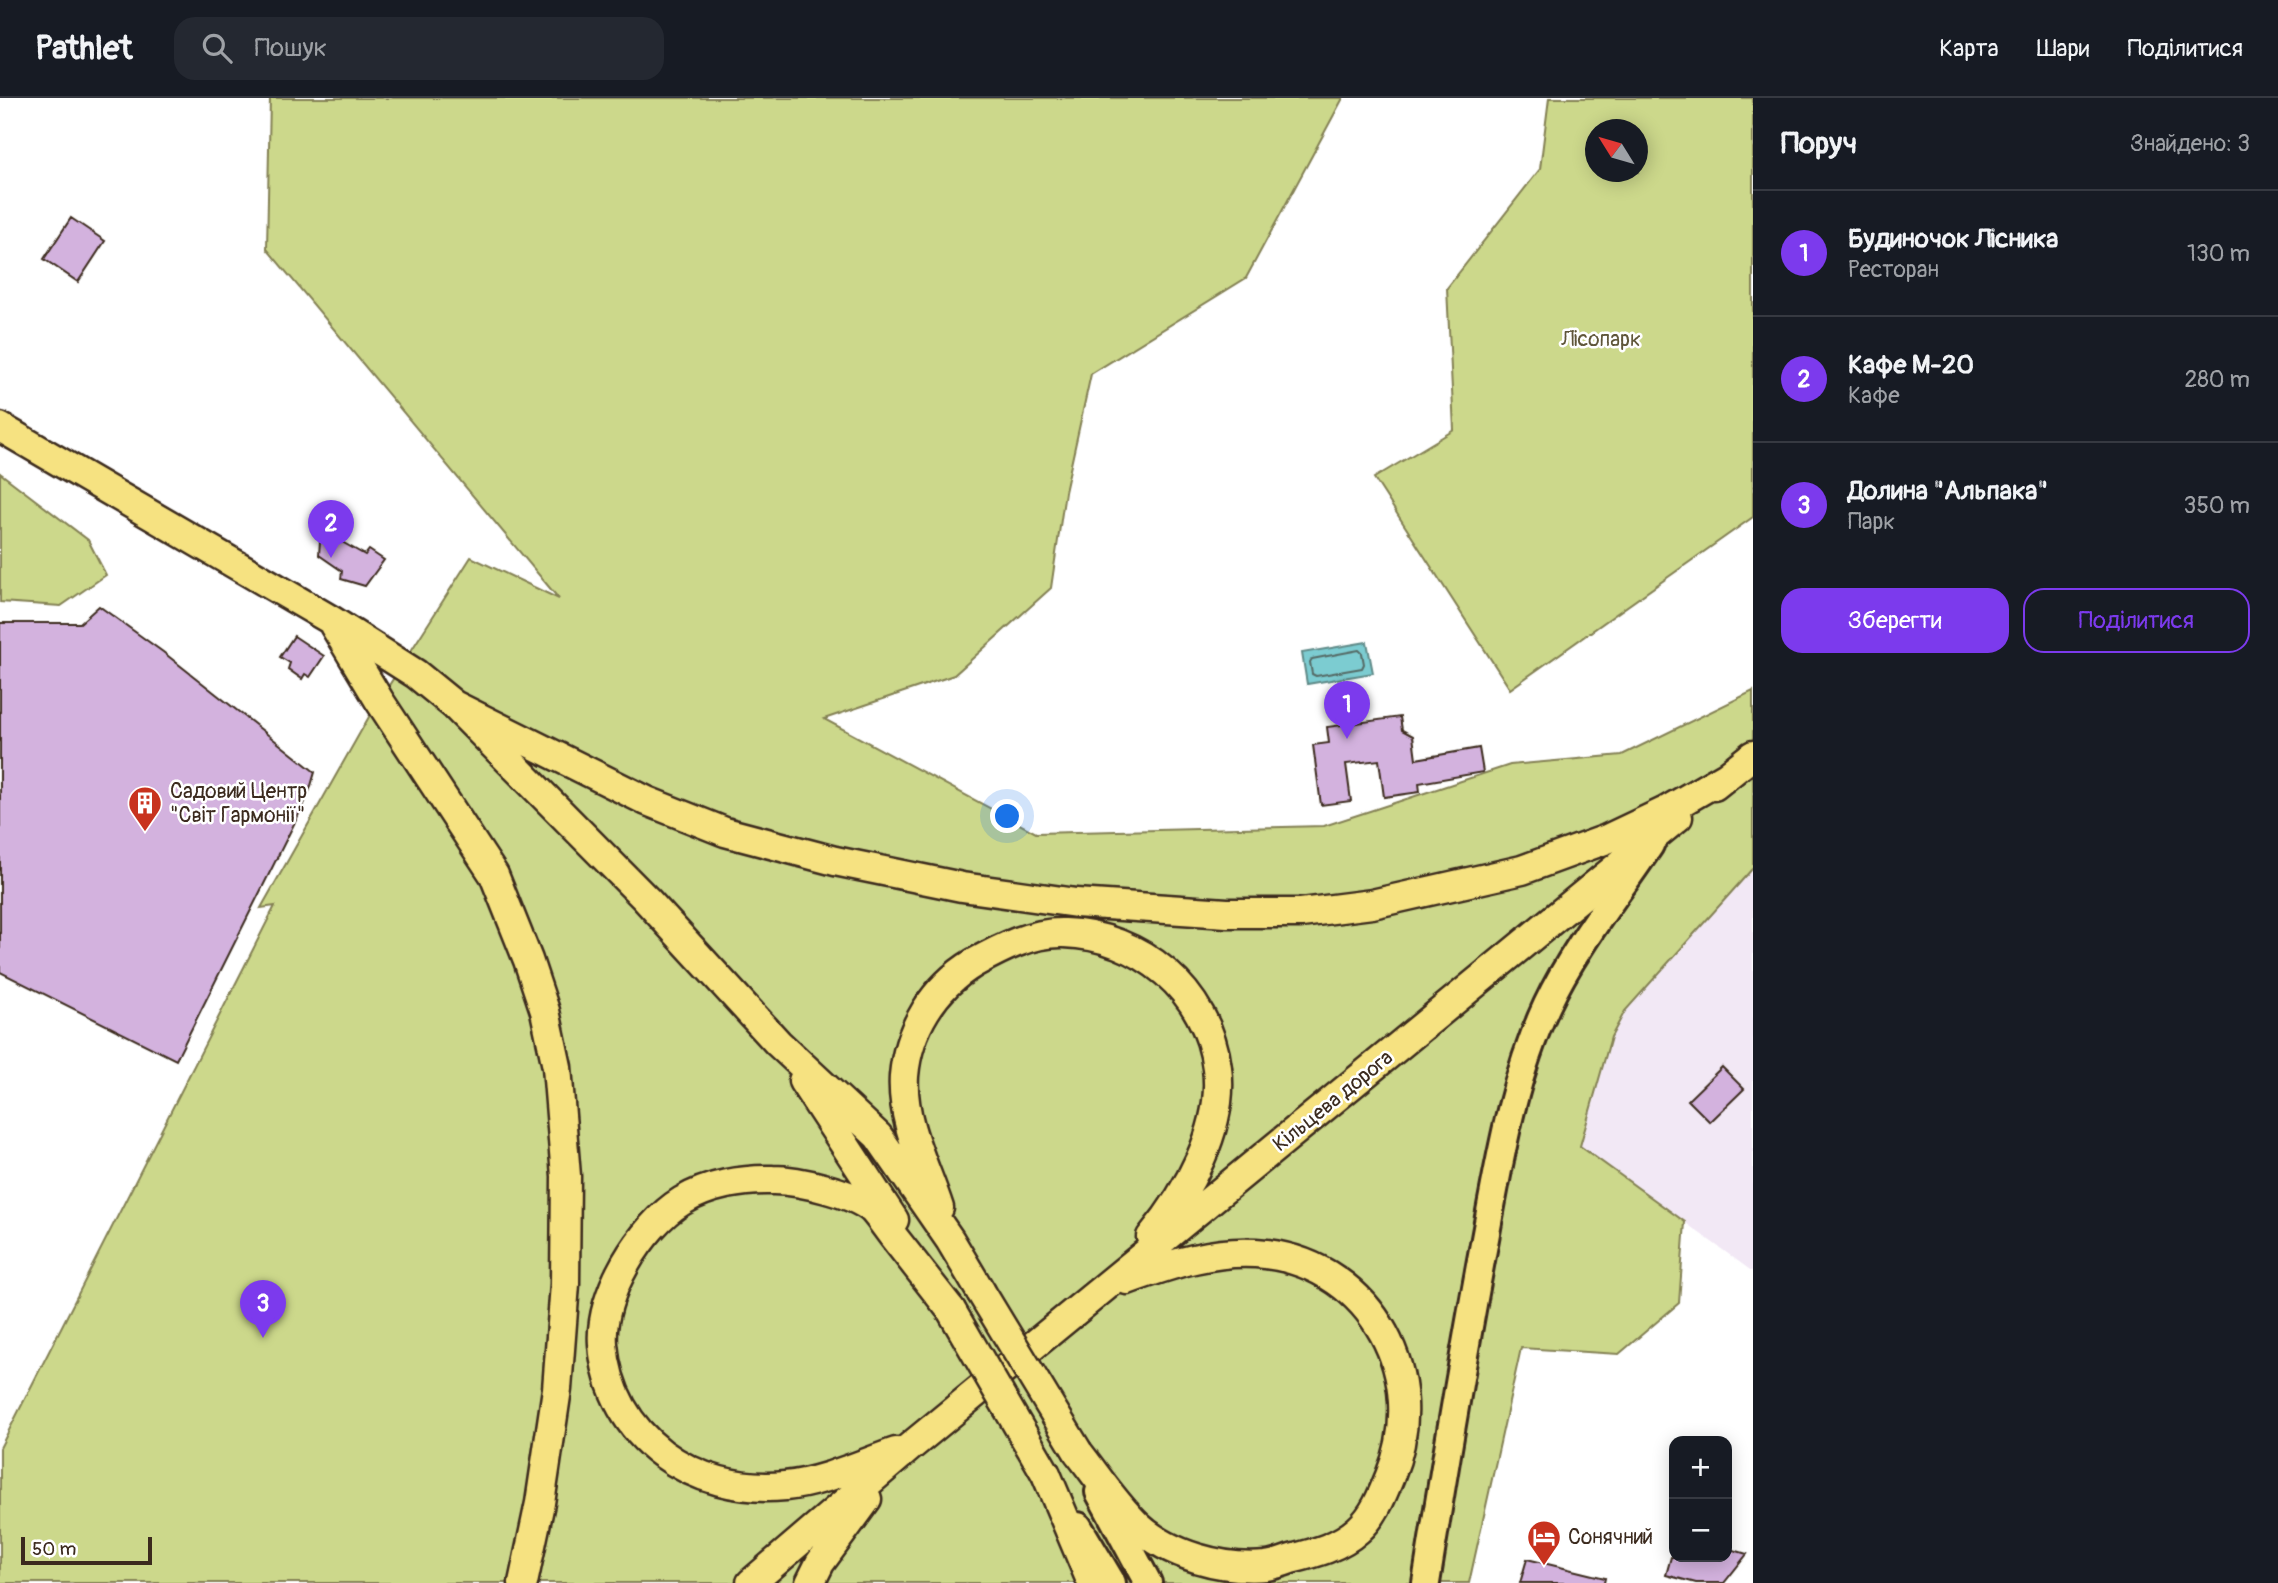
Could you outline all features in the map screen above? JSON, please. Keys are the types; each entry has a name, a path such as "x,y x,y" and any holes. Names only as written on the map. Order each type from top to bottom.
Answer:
{"highway":[{"path":"0,427 331,620 416,674 454,705 646,899 778,1044 878,1136 950,1240 1078,1452 1124,1511 1146,1532 1161,1544 1181,1552 1228,1565 1266,1566 1341,1543 1359,1529 1372,1514 1396,1463 1402,1423 1401,1381 1397,1364 1372,1314 1345,1285 1315,1267 1283,1257 1264,1253 1229,1253 1180,1261 1108,1287"},
{"path":"331,620 379,700 494,875 545,1011 557,1067 566,1177 565,1284 557,1389 540,1503 523,1583"},
{"path":"454,705 647,801 737,835 835,861 962,887 1076,903 1227,914 1301,913 1372,904 1522,870 1607,839 1664,812 1728,775"},
{"name":"Кільцева дорога","path":"911,1446 1753,755"},
{"path":"950,1240 906,1118 904,1076 911,1038 929,1003 957,973 1001,948 1032,937 1062,933 1107,938 1149,957 1171,976 1189,998 1208,1032 1217,1068 1218,1094 1209,1135 1189,1185 1162,1224 1108,1287"},
{"path":"778,1044 951,1310 1046,1474 1093,1583"},
{"path":"911,1446 812,1482 782,1486 730,1483 681,1467 654,1449 634,1429 617,1402 607,1373 602,1341 607,1307 617,1279 658,1220 682,1201 715,1188 750,1179 789,1180 815,1185 872,1209 951,1310"},
{"path":"751,1583 911,1446"},
{"path":"810,1583 820,1563 854,1515 911,1446"}],"main road":[{"path":"1426,1583 1462,1361 1505,1135 1520,1081 1534,1037 1559,980 1658,834"},
{"path":"1078,1452 1148,1583"},
{"path":"1046,1474 1112,1583"}],"shaded area":[{"path":"1753,866 1753,1272 1580,1146 1611,1037 1625,1011"}],"green space":[{"path":"270,98 1343,98 1246,278 1091,374 1065,492 1051,588 954,675 824,719 1036,833 1324,826 1510,765 1622,755 1753,691 1753,868 1625,1011 1611,1037 1580,1146 1685,1222 1679,1303 1619,1354 1521,1348 1469,1583 0,1583 0,1448 275,906 261,908 370,715 471,557 559,599 267,249"},
{"name":"Лісопарк","path":"1549,98 1753,98 1753,517 1510,689 1374,478 1454,430 1447,288 1540,169"},
{"path":"0,473 88,540 106,575 61,606 0,602"}],"water":[{"path":"1367,642 1373,673 1307,684 1302,653"}],"building":[{"path":"71,218 105,241 78,282 44,259"},
{"path":"326,533 365,555 369,550 384,560 365,586 341,579 342,571 319,555 320,541"},
{"name":"Садовий Центр \"Світ Гармонії\"","path":"99,606 163,652 315,772 308,796 176,1060 0,972 0,623 80,623"},
{"path":"294,636 324,656 310,677 305,674 302,679 288,669 290,663 280,657"},
{"path":"1400,717 1402,730 1413,736 1416,759 1479,748 1483,772 1419,783 1420,792 1384,797 1379,760 1346,764 1351,801 1321,805 1313,745 1329,743 1327,727"},
{"path":"1722,1067 1744,1089 1710,1122 1688,1100"},
{"path":"1732,1550 1747,1554 1724,1583 1696,1583 1666,1575 1670,1562 1732,1562"},
{"name":"Сонячний","path":"1527,1559 1605,1578 1604,1583 1520,1583"}],"place":[{"name":"Кафе М-20","path":"331,558"},
{"name":"Будиночок Лісника","path":"1347,739"},
{"name":"Садовий Центр \"Світ Гармонії\"","path":"145,833"},
{"name":"Долина \"Альпака\"","path":"263,1338"},
{"name":"Сонячний","path":"1544,1567"}]}
